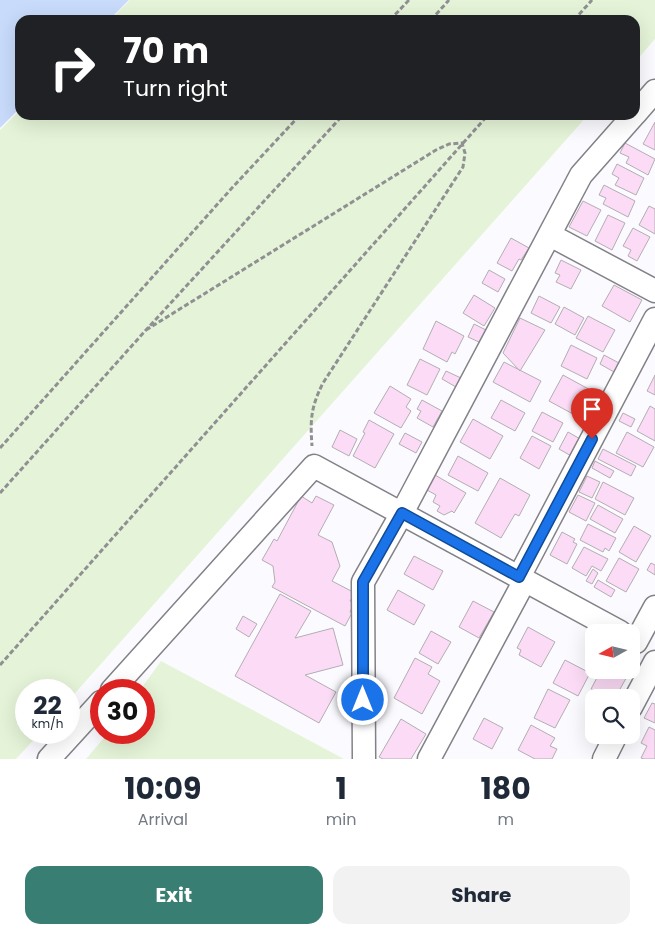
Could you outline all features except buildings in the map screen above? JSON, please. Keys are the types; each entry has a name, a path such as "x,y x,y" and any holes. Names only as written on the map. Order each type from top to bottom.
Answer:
{"street":[{"path":"640,107 655,91"},
{"path":"364,759 363,582 402,513 581,175 629,120"},
{"path":"550,235 655,291"},
{"path":"429,759 655,319"},
{"path":"122,679 314,466 605,624"},
{"path":"640,634 655,607"},
{"path":"640,690 655,662"},
{"path":"50,759 90,714"},
{"path":"604,759 612,744"}],"path":[{"path":"395,15 409,0"},
{"path":"436,15 449,0"},
{"path":"578,15 592,0"},
{"path":"0,448 231,189 295,120"},
{"path":"0,493 338,120"},
{"path":"0,665 483,120"},
{"path":"146,330 436,150 449,144 462,143"},
{"path":"314,466 310,420 314,401 323,383 463,167 465,153 462,143"}],"green space":[{"path":"130,0 655,0 655,39 640,56 640,15 115,15"},
{"path":"15,115 15,120 584,120 80,688 80,679 15,679 15,744 30,744 16,759 0,759 0,130"},
{"path":"161,661 344,759 86,759 99,744 155,744 155,679 148,679"}],"water":[{"path":"0,0 129,0 114,15 15,15 15,113 0,128"}],"route":[{"path":"363,700 363,582 402,513 519,577 592,439"}]}
